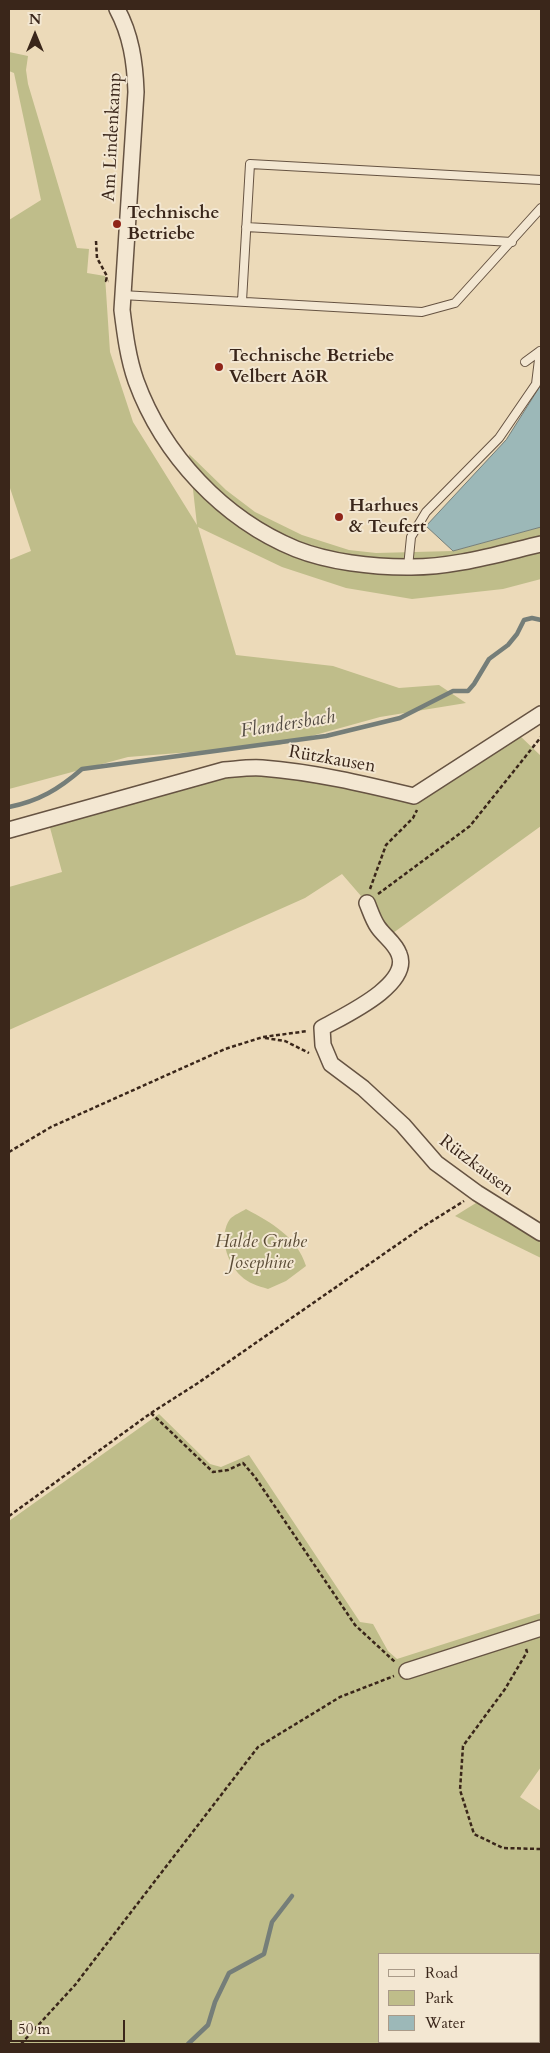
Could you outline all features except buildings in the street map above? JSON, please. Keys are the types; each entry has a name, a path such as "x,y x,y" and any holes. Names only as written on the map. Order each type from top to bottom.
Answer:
{"street":[{"name":"Am Lindenkamp","path":"117,9 128,34 133,52 136,92 122,310 127,346 136,380 150,412 178,459 210,494 250,525 296,549 347,563 408,567 457,563 541,544"},
{"path":"414,796 541,714"},
{"name":"Rützkausen","path":"9,830 224,770 260,768 297,772 349,780 414,796"},
{"path":"331,1064 323,1045 322,1028 372,1000 388,987 400,969 400,956 393,943 377,926 367,903"},
{"name":"Rützkausen","path":"331,1064 363,1088 402,1125 436,1163 477,1193 541,1232"},
{"path":"407,1671 541,1628"}],"lane":[{"path":"242,301 250,164 541,180"},
{"path":"122,295 422,312 455,302 512,242 541,208"},
{"path":"246,227 512,242"},
{"path":"408,567 412,537 426,512 499,438 536,384 540,351 525,362"}],"path":[{"path":"105,198 113,196"},
{"path":"96,241 97,258 107,279"},
{"path":"367,903 470,826 541,737"},
{"path":"367,903 371,883 386,845 413,818 419,805 414,796"},
{"path":"9,1152 51,1126 225,1049 263,1037 322,1028"},
{"path":"263,1037 285,1042 331,1064"},
{"path":"9,1516 151,1413 198,1383 424,1226 477,1193"},
{"path":"151,1413 213,1472 228,1470 243,1463 255,1477 355,1625 384,1653 407,1671"},
{"path":"523,1633 527,1652 504,1689 463,1746 460,1790 474,1834 503,1848 541,1849"},
{"path":"21,2044 75,1985 258,1747 340,1697 407,1671"}],"green space":[{"path":"9,52 28,56 26,70 28,84 77,248 89,249 87,273 105,276 110,352 133,422 197,525 189,454 226,490 255,512 302,535 349,550 376,553 453,551 541,527 541,579 503,589 412,599 346,588 282,567 198,527 236,655 333,666 399,688 439,685 466,703 380,717 279,745 128,757 9,789 9,560 31,551 9,485 9,220 41,200 14,73 9,71"},
{"path":"518,734 541,756 541,826 393,933 342,874 305,898 9,1030 9,887 62,872 49,824 235,772 278,775 409,799"},
{"path":"484,1198 541,1231 541,1258 455,1216"},
{"name":"Halde Grube Josephine","path":"246,1209 274,1226 290,1239 302,1256 306,1266 286,1281 268,1289 250,1282 241,1276 228,1257 225,1241 226,1226 230,1219"},
{"path":"159,1414 210,1464 221,1467 249,1455 360,1622 373,1624 388,1651 397,1659 541,1613 541,1767 520,1797 541,1811 541,2044 9,2044 9,1521"}],"water":[{"path":"541,385 541,527 453,551 426,526 506,440"}],"waterway":[{"name":"Flandersbach","path":"9,807 39,798 65,783 82,769 326,736 400,718 453,691 468,691 489,659 508,645 517,634 524,620 532,618 541,620"},
{"path":"188,2044 208,2025 215,2002 229,1973 264,1954 272,1922 292,1896"}],"place":[{"name":"Technische Betriebe","path":"117,224"},
{"name":"Technische Betriebe Velbert AöR","path":"219,367"},
{"name":"Harhues & Teufert","path":"339,517"}]}
